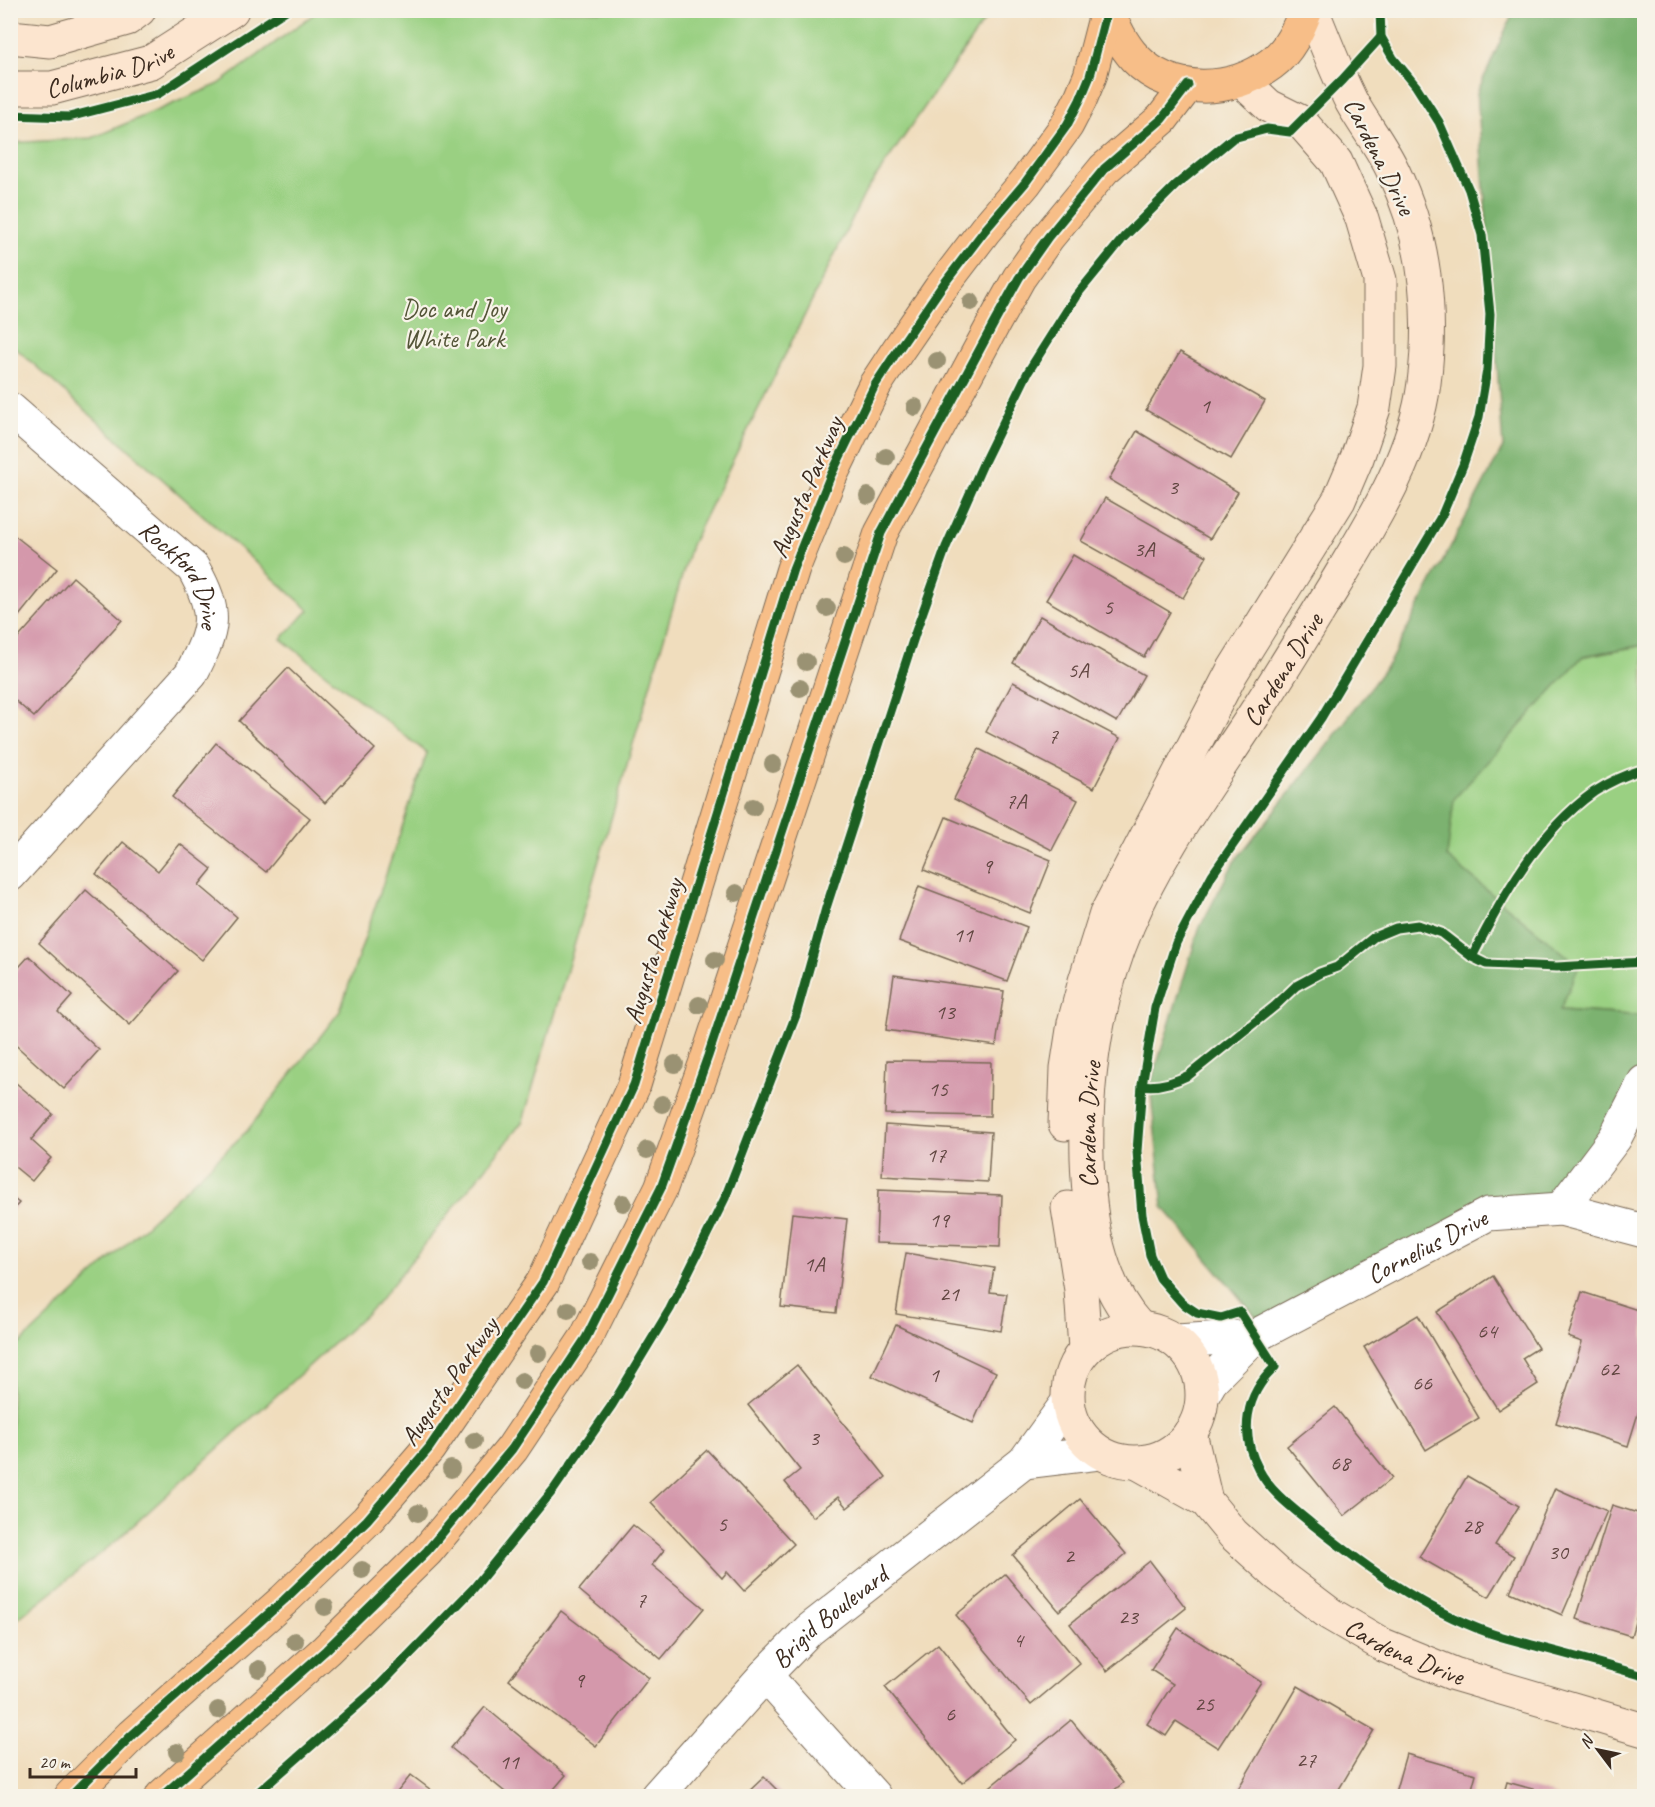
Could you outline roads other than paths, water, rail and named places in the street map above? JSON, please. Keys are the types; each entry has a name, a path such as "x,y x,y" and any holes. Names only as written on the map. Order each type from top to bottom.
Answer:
{"main road":[{"path":"1107,10 1118,37 1137,60 1160,76 1188,85 1215,87 1242,81 1273,63 1296,36 1306,10"},
{"name":"Augusta Parkway","path":"71,1797 132,1735 284,1600 367,1520 429,1448 543,1282 634,1085 793,569 830,477 875,385 898,350 946,281 1025,183 1067,125 1090,76 1107,10"},
{"path":"162,1797 326,1650 427,1551 512,1449 586,1338 661,1188 708,1056 881,533 1019,278 1048,237 1104,169 1162,118 1188,85"}],"street":[{"name":"Columbia Drive","path":"10,37 50,40 127,19 140,10"},
{"name":"Columbia Drive","path":"10,88 52,88 151,62 232,10"},
{"name":"Cardena Drive","path":"1139,1327 1114,1293 1100,1259 1088,1202 1087,1104 1091,1061 1102,1005 1113,966 1127,927 1160,861 1281,672 1364,536 1413,434 1424,386 1428,342 1425,277 1419,242 1393,170 1352,102 1312,10"},
{"name":"Cardena Drive","path":"1085,1349 1081,1290 1067,1203 1064,1138 1067,1068 1084,981 1106,914 1227,682 1339,500 1357,458 1374,408 1380,366 1380,280 1362,219 1336,162 1301,122 1269,106 1242,81"},
{"name":"Rockford Drive","path":"10,409 193,568 206,591 212,621 205,647 191,674 10,875"},
{"path":"1561,1209 1615,1138 1644,1082"},
{"name":"Cornelius Drive","path":"1203,1395 1213,1378 1255,1336 1488,1214 1561,1209 1644,1231"},
{"path":"1139,1327 1159,1331 1177,1341 1191,1357 1199,1375 1203,1395 1199,1415 1190,1433 1176,1448 1158,1458 1138,1462 1118,1460 1099,1453 1083,1439 1073,1422 1067,1403 1068,1384 1074,1365 1085,1349 1108,1332 1139,1327"},
{"name":"Cornelius Drive","path":"1177,1341 1255,1336"},
{"name":"Brigid Boulevard","path":"657,1797 809,1630 1024,1462 1067,1403"},
{"name":"Cardena Drive","path":"1190,1433 1206,1501"},
{"path":"1024,1462 1099,1453"},
{"name":"Cardena Drive","path":"1138,1462 1206,1501 1233,1534 1276,1574 1330,1614 1383,1645 1454,1674 1644,1730"},
{"path":"765,1676 874,1797"}],"park label":[{"name":"Doc and Joy White Park","path":"454,323"}]}
